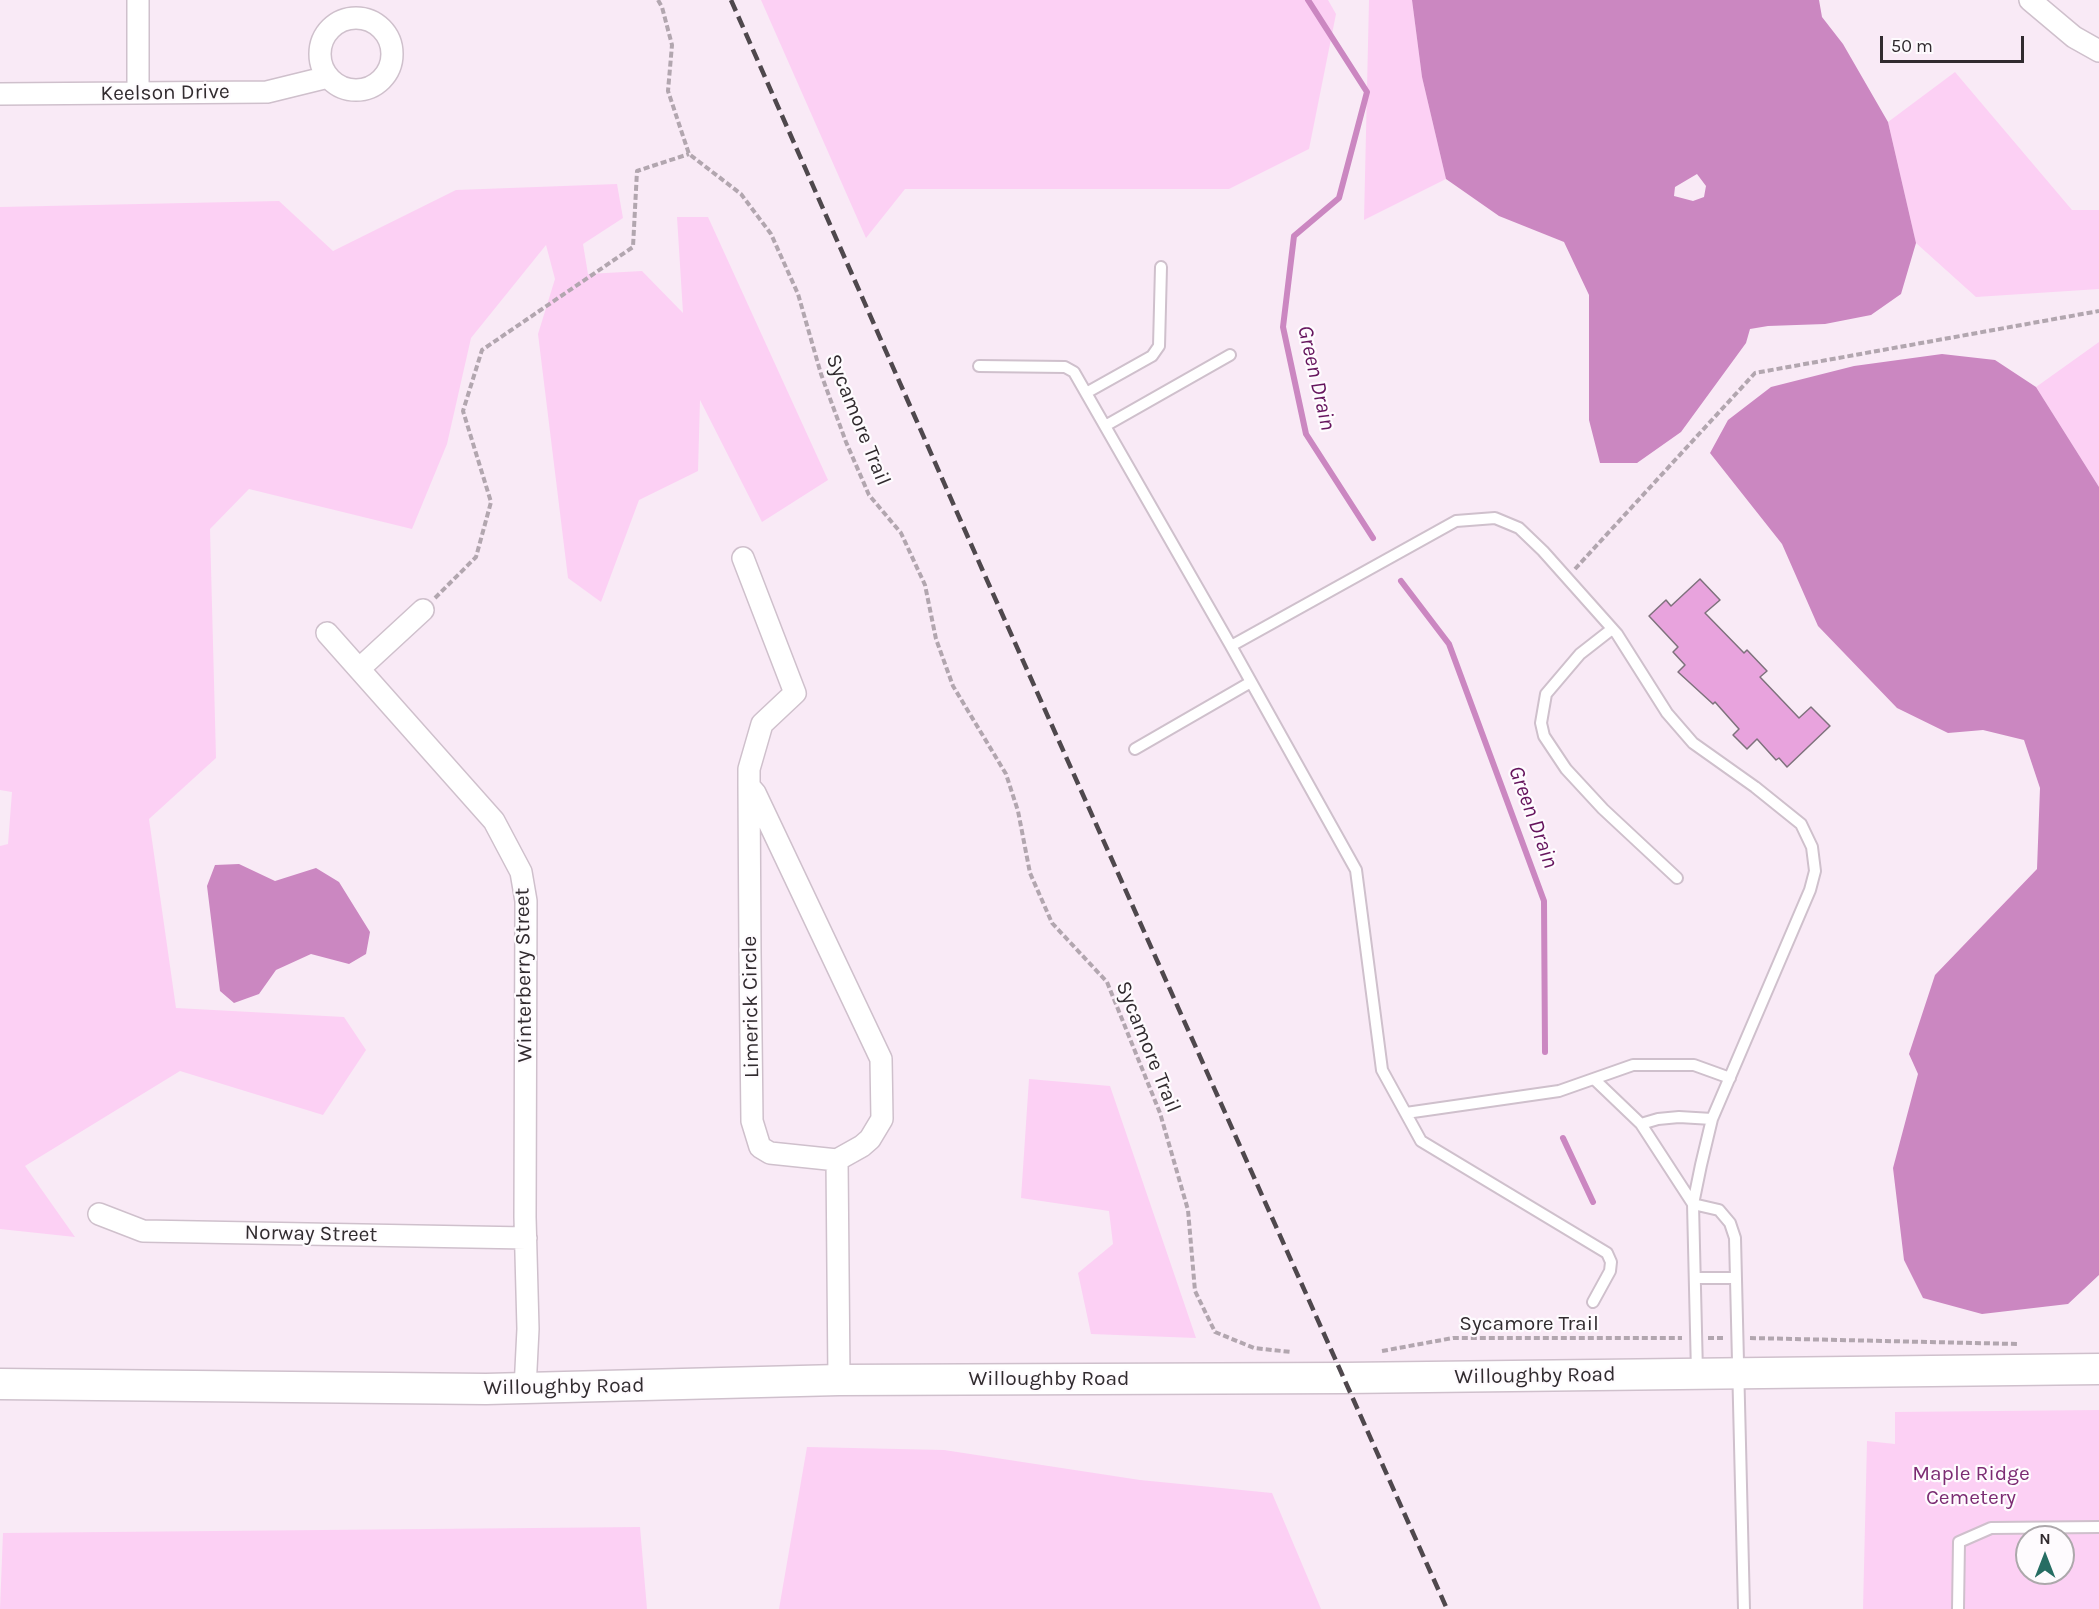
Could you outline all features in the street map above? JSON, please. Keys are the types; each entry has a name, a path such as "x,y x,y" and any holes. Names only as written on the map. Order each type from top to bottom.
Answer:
{"street":[{"path":"138,0 138,93"},
{"path":"2030,0 2074,37 2099,51"},
{"name":"Keelson Drive","path":"0,94 267,92 328,77"},
{"name":"Limerick Circle","path":"743,558 795,693 762,724 749,769 752,1121 754,1135 760,1147 770,1152 837,1161"},
{"path":"359,669 423,610"},
{"name":"Winterberry Street","path":"327,633 494,821 521,872 526,901 528,1329 525,1389"},
{"path":"749,786 755,793 881,1059 882,1119 870,1139 837,1161 839,1380"},
{"name":"Norway Street","path":"99,1214 143,1231 526,1238"},
{"name":"Willoughby Road","path":"0,1384 525,1389 839,1380 1344,1378 2099,1369"}],"lane":[{"path":"1086,393 1152,356 1159,346 1161,267"},
{"path":"1105,426 1230,355"},
{"path":"979,366 1065,367 1074,372 1356,870 1382,1070 1421,1141 1607,1253 1611,1262 1610,1271 1593,1302"},
{"path":"1231,646 1456,521 1495,518 1519,528 1612,629 1667,713 1693,743 1755,787 1801,825 1812,847 1815,871 1810,890 1712,1119 1693,1204 1697,1373"},
{"path":"1612,629 1580,654 1546,694 1541,723 1544,736 1566,769 1603,809 1677,878"},
{"path":"1135,749 1251,682"},
{"path":"1406,1113 1559,1091 1633,1065 1694,1065 1730,1078"},
{"path":"1594,1079 1641,1124 1693,1204 1719,1210 1730,1223 1735,1238 1744,1609"},
{"path":"1641,1124 1668,1118 1712,1119"},
{"path":"1695,1278 1736,1278"},
{"path":"1958,1609 1959,1542 1992,1528 2099,1527"}],"path":[{"path":"423,610 476,558 491,502 463,411 482,350 633,247 637,171 689,154 668,90 672,45 662,6 658,0"},
{"name":"Sycamore Trail","path":"689,154 741,194 771,234 798,294 821,374 846,442 869,495 901,533 925,585 936,639 953,686 1006,774 1018,811 1030,873 1052,923 1107,982 1160,1113 1188,1210 1195,1291 1215,1332 1254,1348 1294,1353"},
{"path":"1567,578 1755,373 2099,311"},
{"name":"Sycamore Trail","path":"1374,1351 1453,1338 1845,1339 2024,1344"}],"green space":[{"path":"761,0 1328,0 1336,14 1309,149 1229,189 905,189 866,238"},
{"path":"1369,0 1412,0 1422,77 1446,179 1364,220"},
{"path":"1955,72 2072,210 2099,210 2099,289 1976,297 1916,243 1888,122"},
{"path":"617,184 623,218 583,244 588,274 642,271 683,313 677,217 708,217 828,480 762,522 700,400 698,471 639,500 601,602 568,578 538,334 555,279 546,245 471,338 447,444 412,529 249,489 210,529 216,758 149,819 176,1008 344,1017 366,1050 323,1115 180,1071 25,1166 75,1237 0,1229 0,846 8,844 12,792 0,790 0,207 279,201 333,251 456,190"},
{"path":"2099,342 2099,487 2036,387"},
{"path":"1029,1079 1110,1086 1196,1338 1091,1334 1078,1273 1113,1244 1109,1211 1021,1198"},
{"name":"Maple Ridge Cemetery","path":"2099,1410 2099,1609 1863,1609 1867,1441 1895,1444 1895,1412"},
{"path":"807,1447 944,1450 1140,1480 1272,1493 1321,1609 779,1609"},
{"path":"640,1527 647,1609 0,1609 3,1533"}],"shaded area":[{"path":"1412,0 1819,0 1822,17 1843,44 1888,122 1916,243 1901,294 1871,315 1825,324 1750,329 1746,343 1681,432 1637,463 1600,463 1589,420 1589,295 1564,242 1499,216 1446,179 1422,77","holes":["1697,174 1706,186 1704,197 1693,201 1674,196 1675,187"]},
{"path":"1942,354 1995,360 2036,387 2099,487 2099,1275 2068,1304 1982,1314 1923,1298 1904,1260 1893,1168 1918,1074 1909,1054 1935,975 2037,869 2040,788 2024,740 1983,730 1948,733 1897,708 1818,626 1782,544 1710,453 1728,420 1771,387 1854,366"},
{"path":"239,864 275,881 316,868 339,882 370,932 366,954 349,964 311,954 276,970 259,994 234,1003 220,991 207,886 215,865"}],"building":[{"path":"1700,579 1720,600 1705,613 1744,653 1747,650 1767,671 1760,677 1799,718 1811,707 1830,726 1787,767 1779,758 1776,760 1757,739 1747,749 1733,735 1739,729 1715,702 1713,704 1678,672 1685,665 1673,652 1678,647 1649,616 1666,600 1671,606"}],"waterway":[{"name":"Green Drain","path":"1308,0 1367,92 1339,198 1294,236 1283,327 1306,434 1373,538"},
{"name":"Green Drain","path":"1401,581 1449,644 1544,901 1545,1052"},
{"name":"Green Drain","path":"1563,1138 1593,1202"}],"railway":[{"path":"731,0 982,569 1447,1609"}]}
